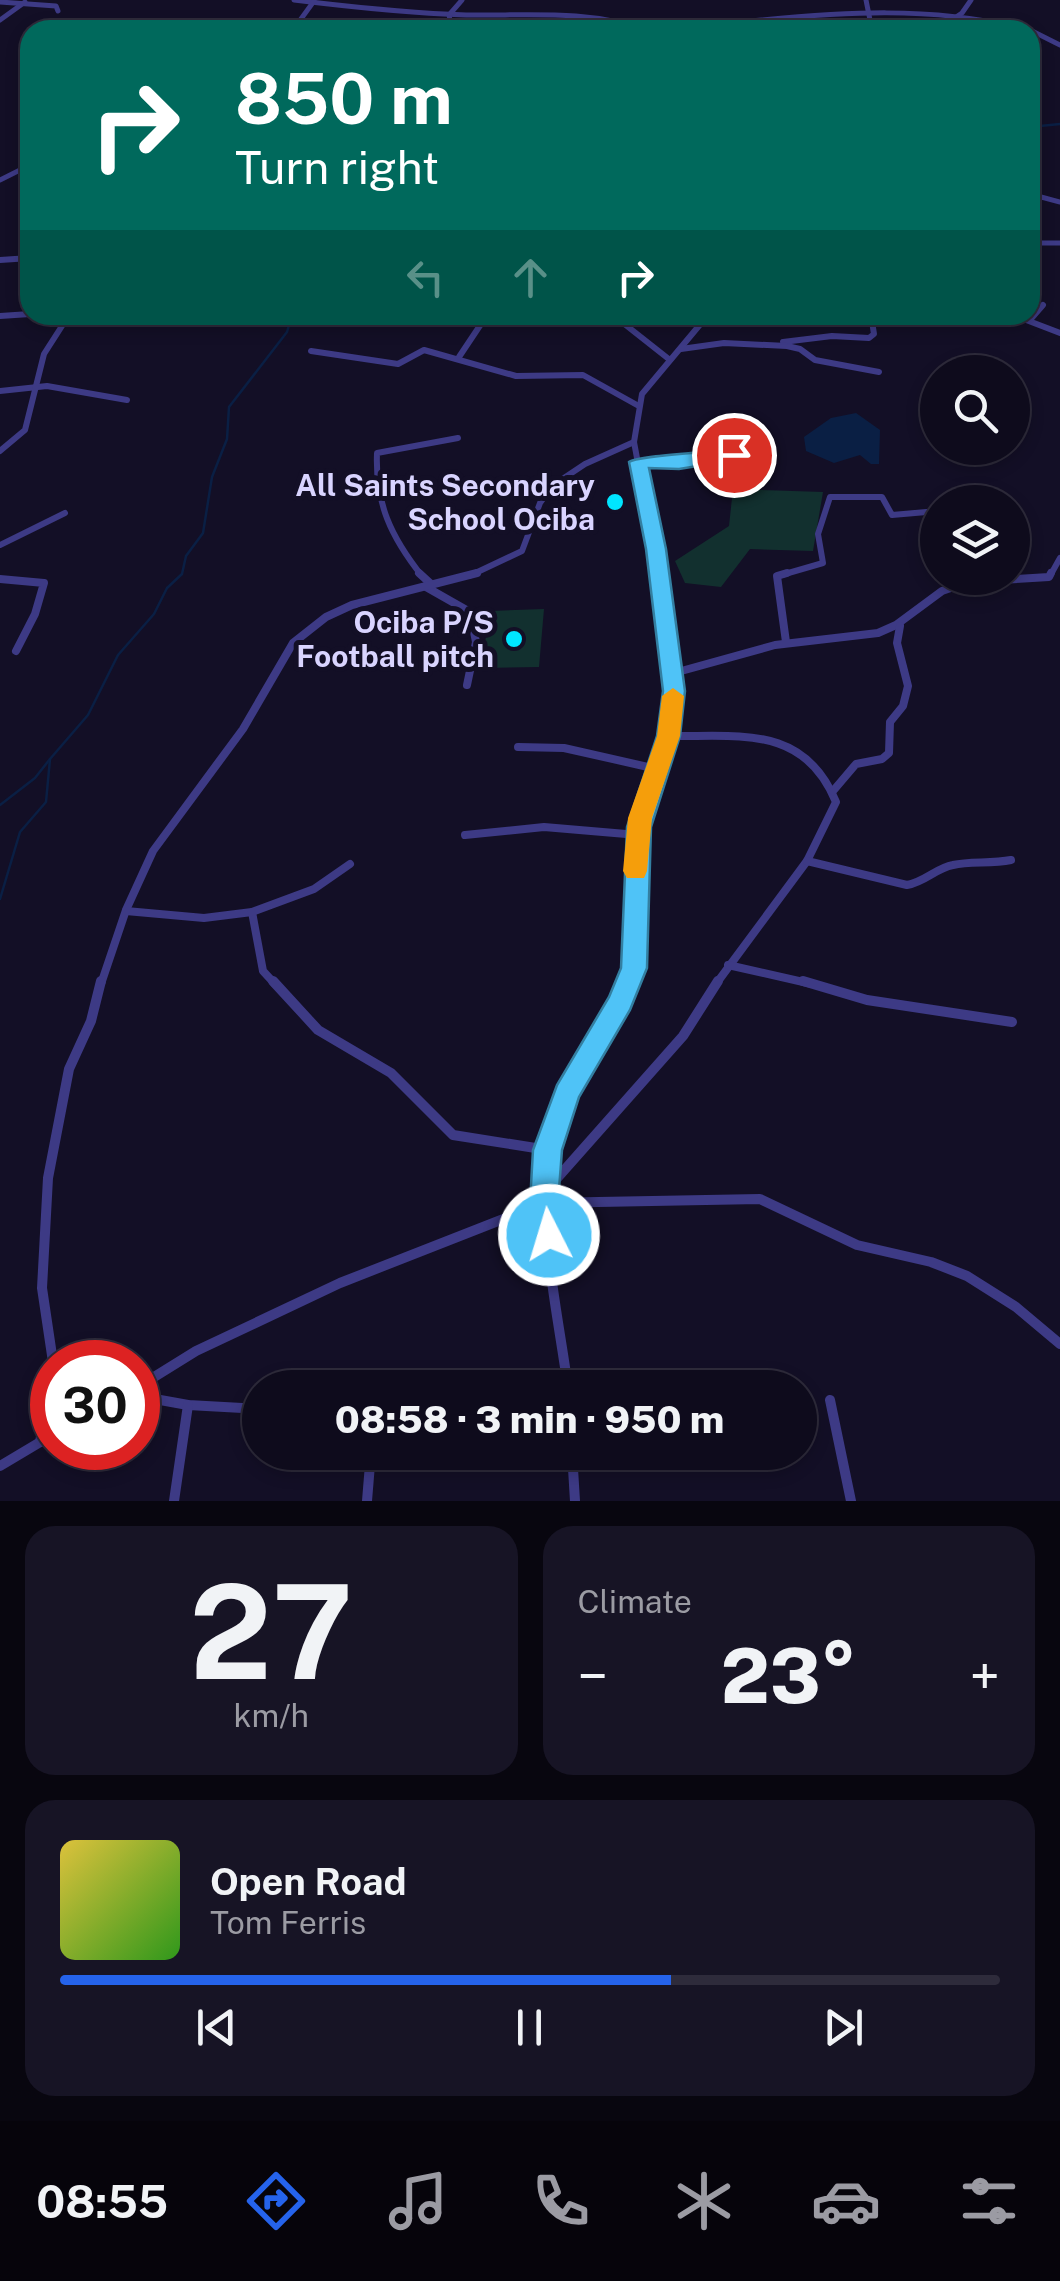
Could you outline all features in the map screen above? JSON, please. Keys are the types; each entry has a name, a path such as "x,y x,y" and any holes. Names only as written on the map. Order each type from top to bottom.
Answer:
{"street":[{"path":"294,0 449,15 603,20"},
{"path":"449,15 462,0"},
{"path":"866,0 870,20"},
{"path":"952,20 970,0"},
{"path":"0,2 55,6 58,10"},
{"path":"0,20 25,2"},
{"path":"760,20 906,5 990,20"},
{"path":"449,15 450,20"},
{"path":"1040,193 1046,192"},
{"path":"0,452 25,430 44,354 63,325"},
{"path":"460,357 481,325"},
{"path":"626,325 670,360"},
{"path":"566,1370 544,1198 548,1150 566,1093 620,1002 634,968 638,835 668,736 674,674 634,442 637,405 700,325"},
{"path":"764,344 832,336 868,338 874,334 873,325"},
{"path":"681,350 711,344 796,347 815,360 879,372"},
{"path":"311,351 393,364 405,363 424,350 460,357 516,376 583,375 637,405"},
{"path":"0,391 36,381 63,391 127,400"},
{"path":"458,438 377,453 378,496 386,528 419,575 427,585 470,612 476,642 467,685"},
{"path":"50,1340 42,1285 48,1197 70,1066 93,1018 99,986 126,911 158,842 241,733 291,645 315,624 518,556 526,548 549,491 571,472 634,442"},
{"path":"638,462 716,460 760,449"},
{"path":"786,642 777,576 822,563 818,534 830,496 858,500 882,497 892,515 920,513"},
{"path":"0,545 65,513"},
{"path":"674,674 786,642 855,638 900,626 926,601 948,588 986,580 1049,576 1060,558"},
{"path":"0,579 44,583 35,614 16,651"},
{"path":"834,791 856,764 882,759 889,753 890,722 902,706 908,686 897,643 900,626"},
{"path":"544,1198 683,1036 728,965 807,862 834,811 834,791 810,759 784,741 668,736"},
{"path":"518,747 564,748 657,769"},
{"path":"464,835 544,827 638,835"},
{"path":"807,862 915,885 945,866 983,866 1011,860"},
{"path":"126,911 204,918 252,912 314,890 350,864"},
{"path":"252,912 263,971 318,1030 391,1072 453,1135 548,1150"},
{"path":"728,965 902,1008 1012,1022"},
{"path":"160,1373 196,1351 388,1261 544,1198 760,1199 788,1208 872,1251 928,1262 967,1275 1016,1306 1060,1344"},
{"path":"160,1400 242,1408"},
{"path":"830,1400 851,1501"},
{"path":"174,1501 188,1405"},
{"path":"0,1466 30,1448"},
{"path":"367,1501 370,1470"},
{"path":"573,1470 575,1501"}],"green space":[{"path":"733,489 823,492 813,551 750,549 721,587 685,583 675,561 729,526"},
{"name":"Ociba P/S Football pitch","path":"544,609 539,667 481,668 490,611"}],"water":[{"path":"856,413 880,430 879,464 871,464 860,455 834,463 806,451 804,437 831,418"}],"waterway":[{"path":"1040,126 1060,124"},
{"path":"50,759 88,715 118,655 154,614 167,588 182,574 186,556 203,533 212,477 227,439 229,407 289,325"},
{"path":"0,805 35,778 50,759"},
{"path":"0,899 20,832 46,802 50,759"}],"slow traffic":[{"path":"635,871 640,818 668,736 673,696"}],"place":[{"name":"All Saints Secondary School Ociba","path":"615,502"},
{"name":"Ociba P/S Football pitch","path":"514,639"}],"route":[{"path":"549,1235 544,1203 546,1165 566,1093 620,1002 634,968 633,912 640,818 668,736 674,691 656,549 638,462 679,463 734,455"}]}
